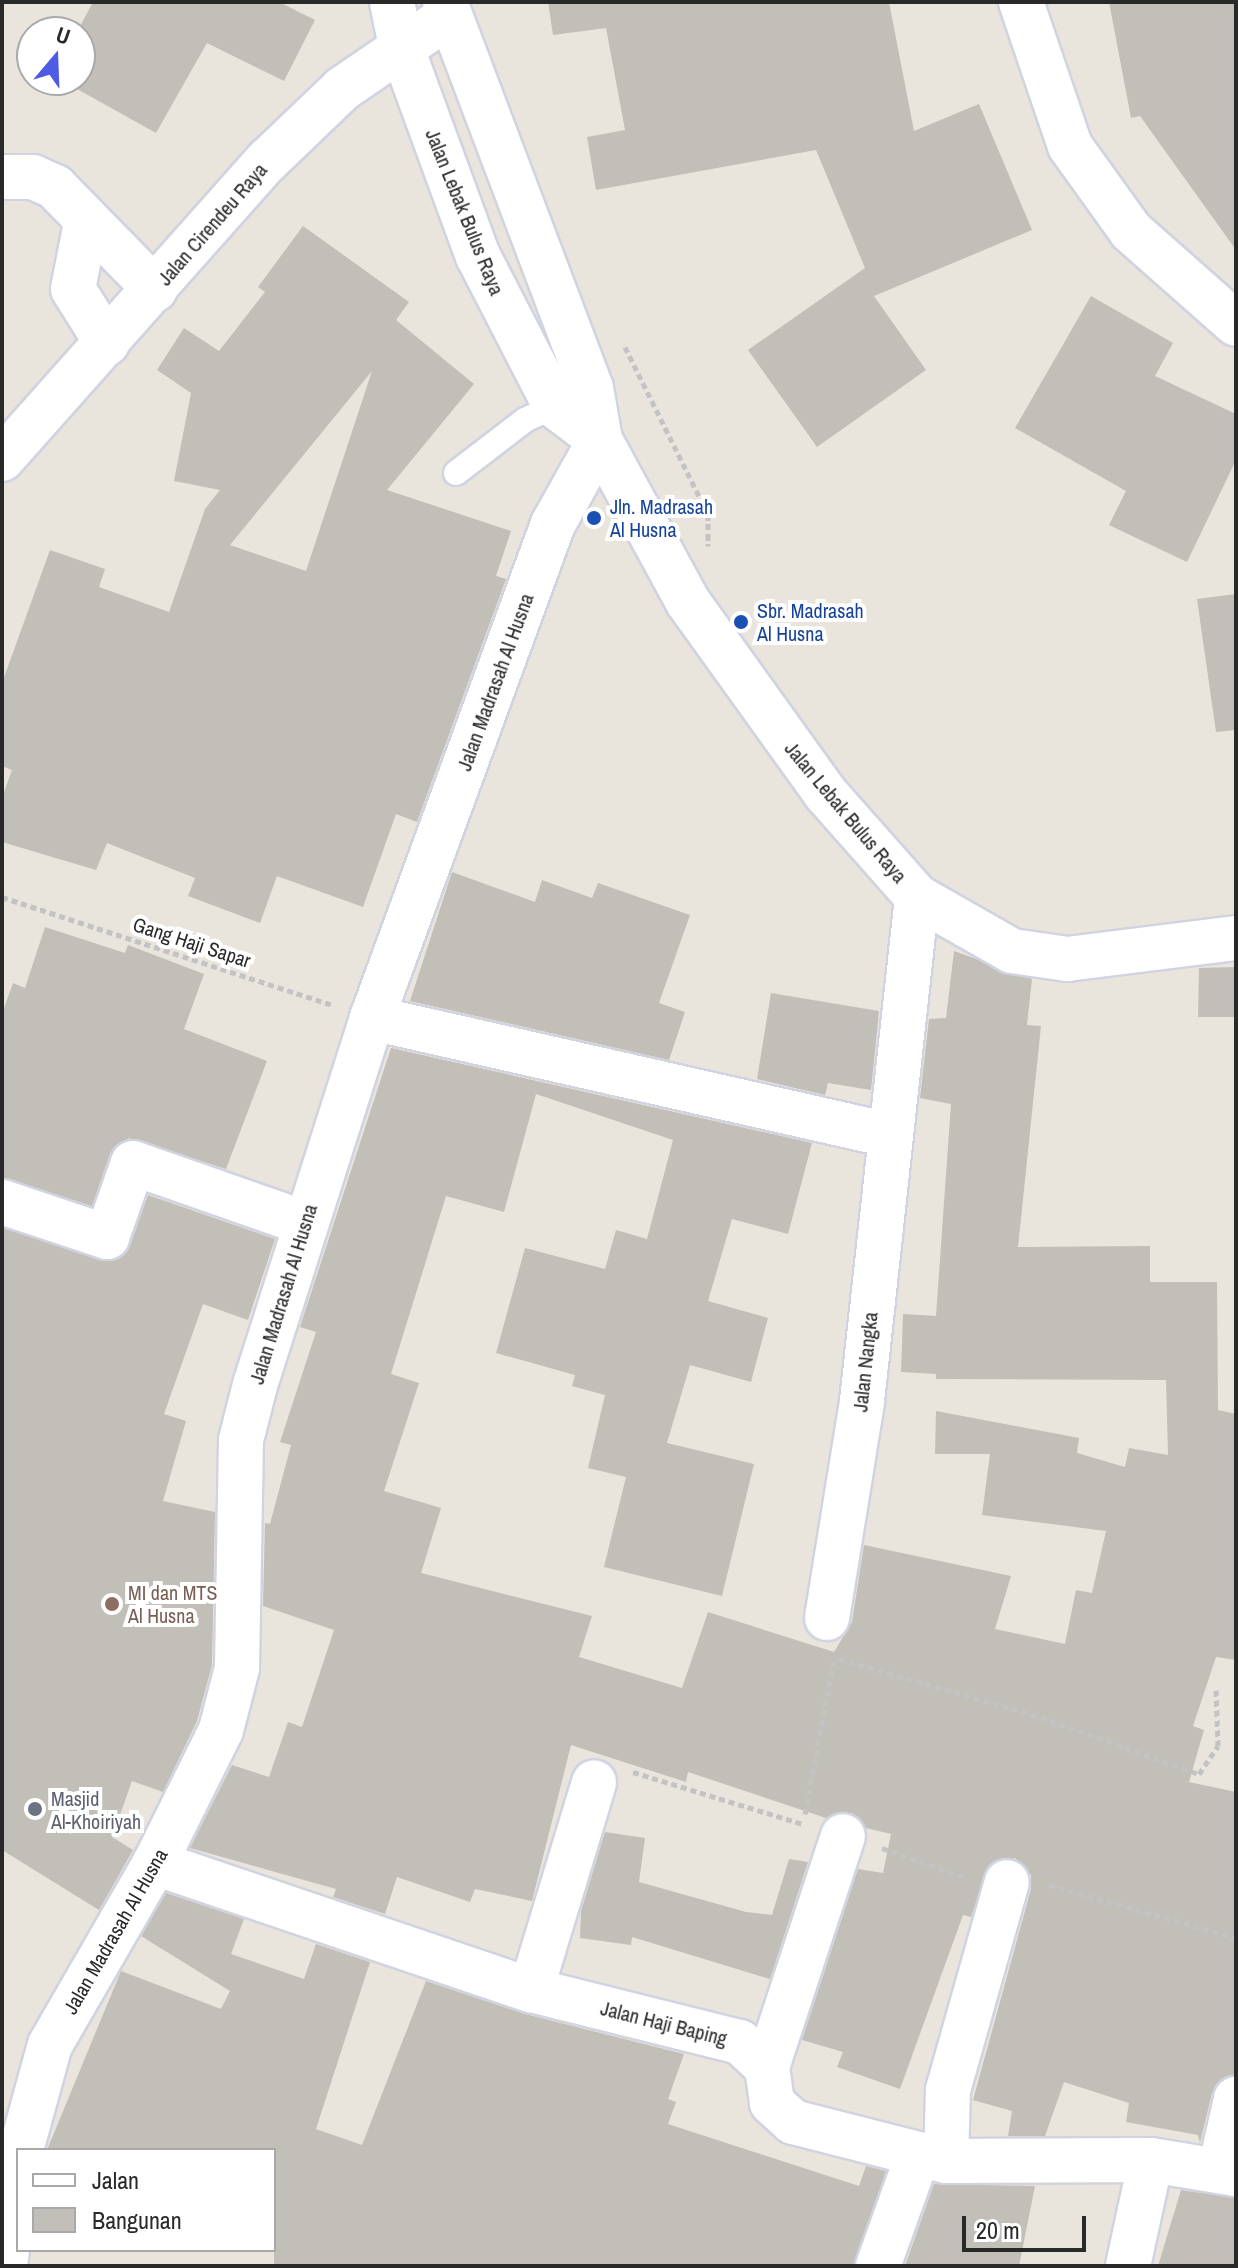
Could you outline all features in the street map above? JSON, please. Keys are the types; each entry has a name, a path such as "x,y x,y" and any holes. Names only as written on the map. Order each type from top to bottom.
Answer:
{"street":[{"name":"Jalan Lebak Bulus Raya","path":"392,2 401,46 478,256 600,440 640,523 732,667 826,794 917,897 1012,951 1067,959 1236,938"},
{"path":"1021,2 1070,146 1131,231 1236,324"},
{"name":"Jalan Cirendeu Raya","path":"2,459 267,161 342,89 446,9"},
{"path":"446,9 573,397"},
{"path":"2,177 33,177 55,187 75,202 86,223 155,289"},
{"path":"86,223 73,289 107,343"},
{"name":"Jalan Madrasah Al Husna","path":"22,2148 50,2045 155,1863 221,1730 237,1668 241,1440 304,1223 372,1018 553,524 600,440"},
{"name":"Jalan Nangka","path":"831,1638 862,1401 917,897"},
{"path":"372,1018 889,1135"},
{"path":"2,1202 107,1237 133,1163 304,1223"},
{"path":"531,1990 594,1782"},
{"path":"823,1830 767,2067 772,2103 793,2122 932,2158 1151,2160 1228,2172 1236,2099"},
{"name":"Jalan Haji Baping","path":"155,1863 531,1990 740,2042 767,2067"},
{"path":"878,2266 932,2158 1007,1882"},
{"path":"1128,2266 1151,2160"},
{"path":"5,2266 10,2181"}],"lane":[{"path":"456,473 525,420 573,397"}],"path":[{"name":"Gang Haji Sapar","path":"2,897 372,1018"},
{"path":"823,1830 831,1638 1199,1774 1218,1746 1216,1688"},
{"path":"594,1782 620,1768 967,1878 1007,1882 1011,1873 1236,1938"}],"building":[{"path":"93,2 279,2 315,20 284,81 207,43 156,133 90,96 96,96 96,16 86,16"},
{"path":"548,2 889,2 914,131 979,104 1032,230 874,296 926,370 817,447 748,350 865,268 816,150 596,190 587,137 625,130 606,28 553,35"},
{"path":"1109,2 1236,2 1236,250 1140,116 1131,118"},
{"path":"303,226 409,302 396,320 474,384 387,490 511,531 496,576 506,579 417,822 396,814 363,907 277,876 260,923 188,896 195,878 107,843 96,870 2,842 2,798 12,770 2,766 2,683 50,550 105,569 99,587 169,612 205,509 220,490 174,481 191,393 157,370 184,328 219,351 265,292 258,287","holes":["372,371 306,571 230,545"]},
{"path":"1091,296 1173,343 1155,376 1236,414 1236,460 1187,562 1109,525 1126,491 1015,428"},
{"path":"1236,594 1236,730 1216,732 1197,599"},
{"path":"452,872 535,902 542,880 592,898 598,883 690,915 659,1003 685,1012 669,1060 410,1001"},
{"path":"45,927 125,953 128,945 204,974 184,1029 267,1061 226,1169 129,1138 110,1154 92,1206 2,1178 2,1014 13,983 25,988"},
{"path":"954,951 1032,979 1027,1025 1041,1026 1018,1247 1150,1246 1150,1282 1217,1282 1218,1410 1236,1414 1236,1660 1216,1657 1193,1726 1204,1730 1189,1782 1236,1792 1236,2075 1218,2082 1212,2093 1200,2143 1198,2135 1126,2122 1129,2103 1064,2082 1045,2136 1008,2136 1012,2111 973,2100 1031,1889 1031,1875 1015,1858 989,1865 971,1917 963,1915 900,2089 837,2067 843,2052 802,2040 858,1869 883,1873 891,1834 866,1828 852,1813 826,1818 688,1772 686,1782 571,1745 532,1901 475,1889 470,1902 397,1877 385,1914 333,1897 336,1889 190,1848 232,1765 269,1777 288,1722 302,1727 334,1630 263,1606 265,1523 270,1524 291,1445 280,1442 316,1332 300,1327 391,1048 812,1143 788,1234 732,1219 708,1301 768,1318 751,1382 690,1365 667,1443 754,1464 722,1596 604,1567 626,1477 588,1468 605,1395 572,1386 575,1375 496,1353 525,1248 605,1269 616,1230 647,1239 673,1140 536,1094 504,1212 446,1196 391,1374 419,1383 384,1491 441,1508 421,1573 592,1616 579,1657 682,1688 708,1612 834,1652 852,1622 864,1545 1011,1576 995,1629 1065,1644 1076,1590 1092,1593 1106,1531 982,1515 990,1454 935,1454 936,1411 1079,1438 1077,1453 1125,1467 1129,1448 1168,1455 1166,1380 936,1379 936,1374 901,1372 903,1314 936,1316 951,1104 920,1098 929,1019 946,1018"},
{"path":"1236,967 1236,1017 1198,1017 1199,968"},
{"path":"771,993 879,1011 871,1090 828,1083 825,1095 757,1079"},
{"path":"148,1195 275,1239 248,1320 203,1304 164,1414 186,1421 163,1501 215,1512 212,1665 197,1721 163,1792 132,1781 112,1837 133,1850 99,1910 2,1850 2,1228 113,1261 130,1246"},
{"path":"605,1832 645,1838 639,1882 746,1912 772,1915 789,1859 808,1862 770,1979 632,1937 631,1945 580,1938 581,1911"},
{"path":"166,1893 244,1919 231,1954 304,1979 316,1944 370,1962 316,2129 362,2145 426,1981 525,2014 684,2054 668,2099 676,2102 668,2124 859,2186 866,2166 886,2171 854,2266 274,2266 276,2148 48,2148 121,1971 221,2009 230,1991 141,1936"},
{"path":"934,2184 1035,2186 1019,2266 905,2266"},
{"path":"1181,2190 1236,2198 1236,2266 1158,2266"}],"place":[{"name":"Jln. Madrasah Al Husna","path":"594,518"},
{"name":"Sbr. Madrasah Al Husna","path":"741,622"},
{"name":"MI dan MTS Al Husna","path":"112,1604"},
{"name":"Masjid Al-Khoiriyah","path":"35,1809"}]}
